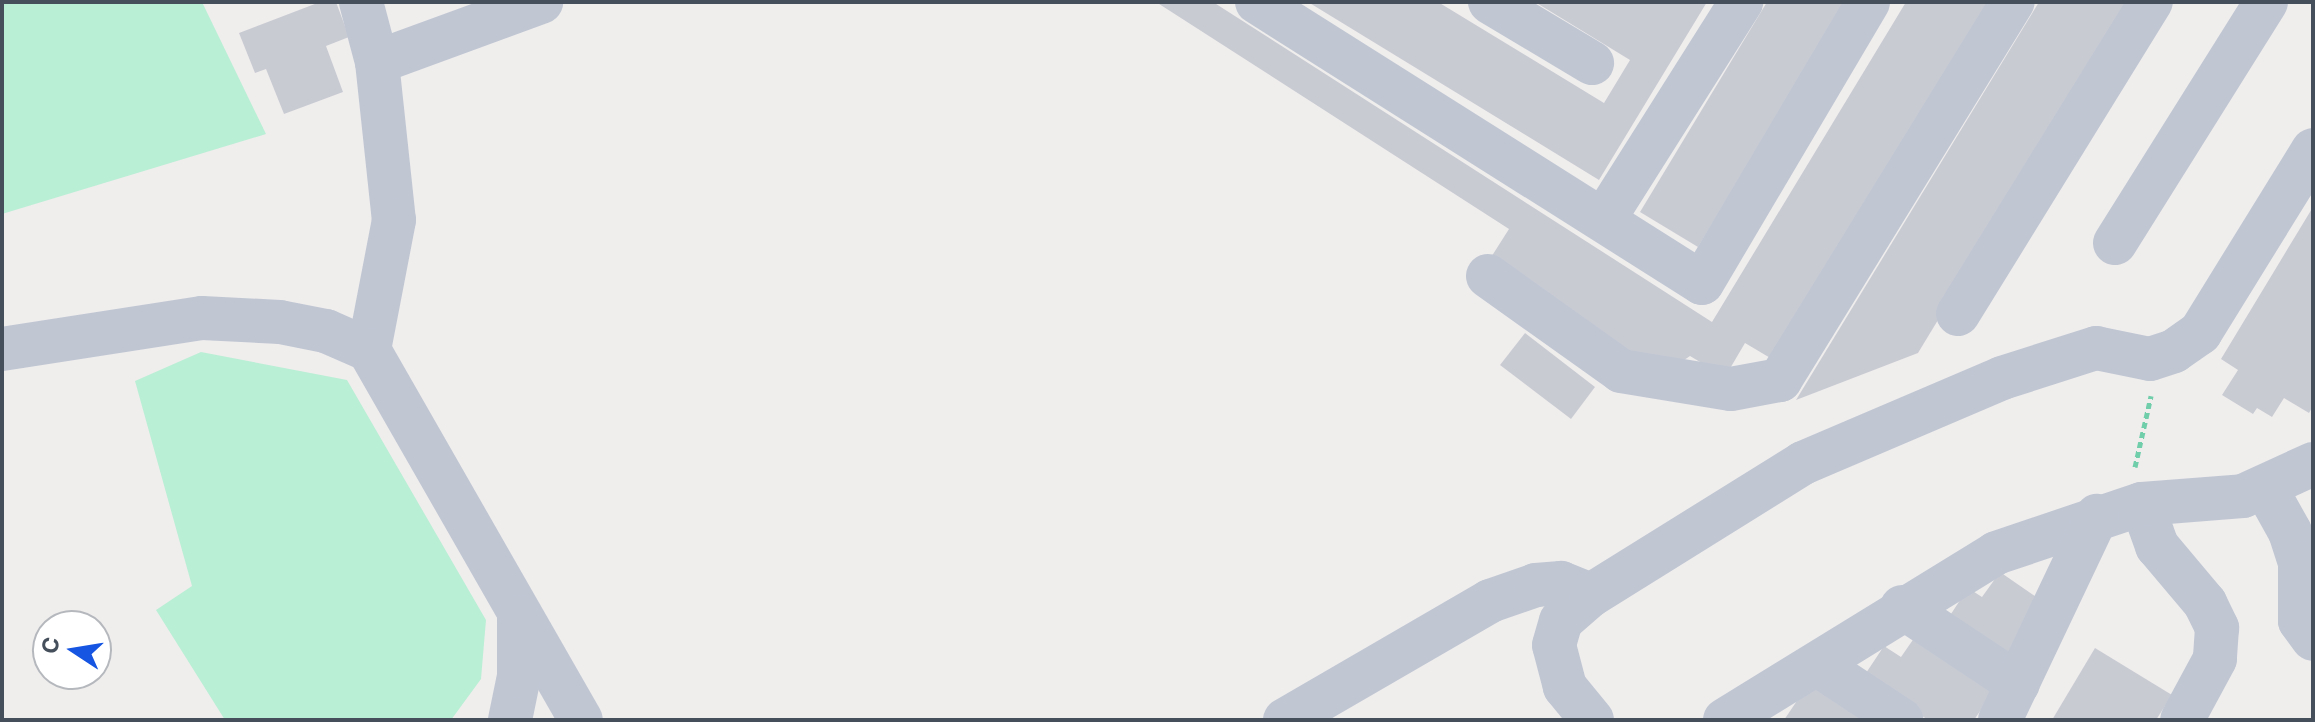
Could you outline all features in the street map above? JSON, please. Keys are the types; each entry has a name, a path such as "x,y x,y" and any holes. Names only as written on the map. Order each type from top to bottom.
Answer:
{"lane":[{"path":"361,2 377,62 394,220 369,350"},
{"path":"377,62 541,2"},
{"path":"1257,2 1702,283 1868,2"},
{"path":"1490,2 1592,63"},
{"path":"1604,219 1741,2"},
{"path":"1488,276 1621,371 1731,389 1780,380 2013,2"},
{"path":"1958,314 2151,2"},
{"path":"2115,243 2266,2"},
{"path":"1592,720 1565,687 1554,645 1561,621 1591,595 1803,463 2002,378 2096,348 2150,359 2174,351 2200,333 2313,150"},
{"path":"2,349 202,318 280,322 326,331 369,350 519,617 581,720"},
{"path":"1725,720 1818,665 1902,607 1996,553 2097,516 2142,504 2243,496 2313,464"},
{"path":"2265,487 2290,532 2300,563 2300,621 2313,639"},
{"path":"2142,504 2157,546 2205,603 2217,628 2215,659 2182,720"},
{"path":"1902,607 2009,702 2097,516"},
{"path":"1285,720 1490,601 1536,585 1561,583 1591,595"},
{"path":"510,720 519,676 519,617"},
{"path":"1818,665 1901,720"}],"path":[{"path":"2142,504 2136,449 2151,399 2150,359"}],"green space":[{"path":"2,2 202,2 266,134 2,214"},
{"path":"201,352 347,380 486,620 481,679 451,720 225,720 156,610 192,586 135,381"}],"building":[{"path":"320,2 336,2 349,37 326,46 343,92 284,114 266,69 255,73 239,33"},
{"path":"1156,2 1213,2 1712,322 1906,2 1989,2 1772,359 1745,343 1725,377 1690,356 1671,369 1629,353 1488,262 1509,229"},
{"path":"1308,2 1438,2 1604,103 1630,60 1535,2 1707,2 1599,180"},
{"path":"1767,2 1847,2 1698,247 1640,212"},
{"path":"2039,2 2131,2 1918,353 1796,400"},
{"path":"2313,207 2313,406 2309,413 2284,398 2272,417 2257,408 2253,414 2222,395 2238,370 2221,359"},
{"path":"1525,333 1595,387 1571,419 1500,365"},
{"path":"2000,572 2048,605 2011,659 1949,617 1968,588 1982,597"},
{"path":"1919,631 1998,685 1974,720 1928,720 1864,676 1884,646 1901,657"},
{"path":"2095,648 2172,695 2156,720 2052,720"},
{"path":"1811,680 1870,720 1784,720"}]}
